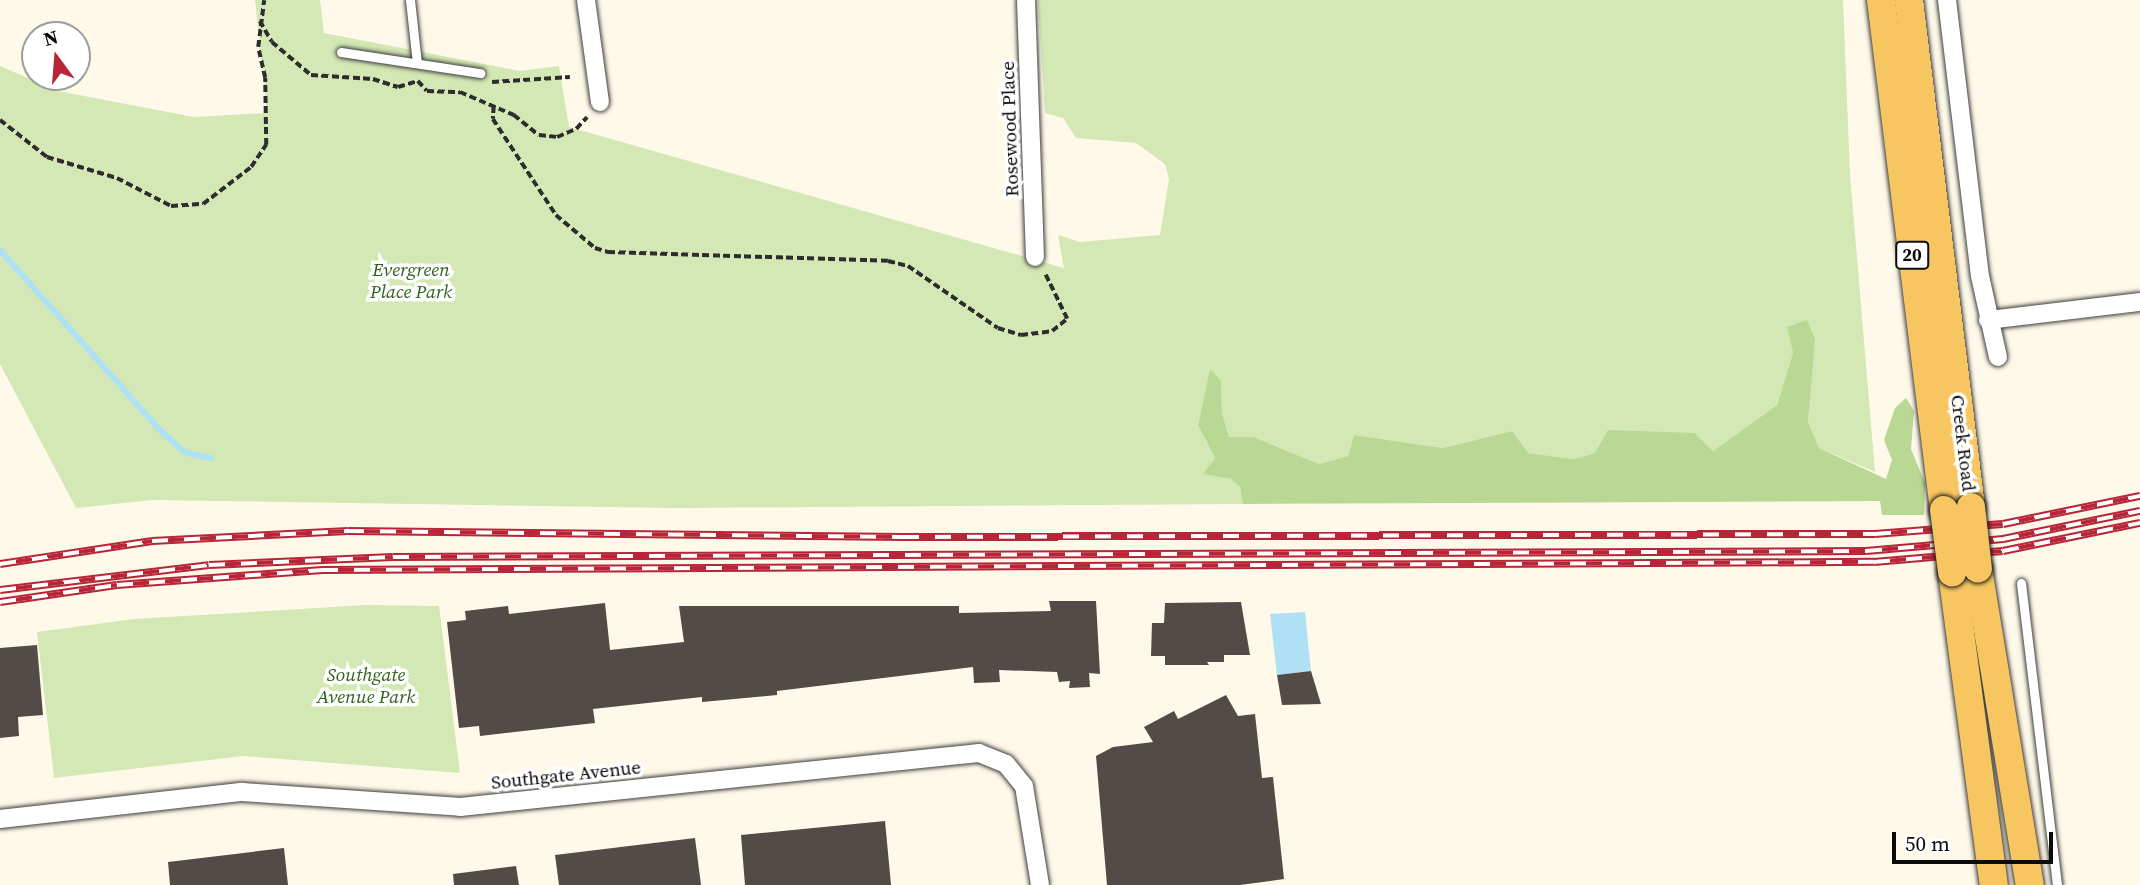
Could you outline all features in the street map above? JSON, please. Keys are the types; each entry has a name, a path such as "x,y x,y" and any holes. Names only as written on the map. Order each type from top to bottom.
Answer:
{"main road":[{"name":"Creek Road","path":"1881,0 1965,570 1994,885"},
{"name":"Creek Road","path":"1909,0 1957,508"},
{"name":"Creek Road","path":"1965,570 2030,885"}],"street":[{"path":"586,0 600,102"},
{"name":"Rosewood Place","path":"1026,0 1035,257"},
{"path":"1951,0 1988,320 1998,357"},
{"path":"1988,320 2140,302"},
{"name":"Southgate Avenue","path":"0,819 242,792 460,807 979,753 1006,764 1024,786 1040,885"}],"lane":[{"path":"410,0 417,63"},
{"path":"341,52 480,73"},
{"path":"2021,583 2057,885"}],"path":[{"path":"0,120 47,157 117,178 171,206 203,204 251,167 266,145 259,19 264,0"},
{"path":"259,19 272,42 311,75 373,79 398,87 418,81 427,91 460,92 514,115 539,135 557,138 576,129 600,102"},
{"path":"480,73 491,82 570,77"},
{"path":"494,106 493,119 556,215 595,248 608,252 888,261 908,266 998,328 1021,335 1052,331 1067,319 1062,300 1035,257"}],"green space":[{"name":"Evergreen Place Park","path":"255,0 320,0 324,33 520,71 559,66 569,127 1064,268 1058,235 1080,242 1160,235 1169,179 1165,164 1136,143 1076,138 1063,118 1045,113 1038,0 1843,0 1850,175 1875,472 1819,448 1808,422 1810,383 1787,327 1793,353 1777,405 1713,451 1695,433 1661,434 1574,459 1527,453 1512,431 1443,448 1354,435 1348,456 1319,464 1254,437 1229,437 1222,413 1221,380 1210,369 1198,425 1215,458 1204,474 1231,479 1240,487 1243,504 675,508 152,500 76,508 0,364 0,66 21,75 21,91 58,91 194,117 267,113"},
{"path":"1807,320 1815,339 1808,422 1819,448 1886,479 1892,460 1884,440 1895,408 1906,398 1914,411 1911,449 1925,483 1924,515 1882,515 1880,501 1243,504 1240,487 1231,479 1203,474 1215,458 1198,425 1210,369 1221,380 1222,413 1229,437 1254,437 1319,464 1348,456 1354,435 1443,448 1512,431 1528,453 1574,459 1595,453 1608,430 1695,433 1713,451 1777,405 1793,353 1787,327"},
{"name":"Southgate Avenue Park","path":"367,605 439,606 460,773 243,756 54,778 37,632 134,619"}],"water":[{"path":"1305,612 1311,671 1277,675 1270,614"}],"building":[{"path":"1049,601 1096,601 1100,674 1089,673 1090,687 1069,688 1070,681 1059,682 1057,672 999,670 1000,682 974,683 973,667 777,691 777,695 702,702 702,697 593,709 595,723 480,736 479,726 459,728 447,622 466,620 465,611 508,606 509,614 605,603 610,650 684,642 679,606 959,606 959,613 1051,611"},
{"path":"1241,602 1250,655 1224,655 1224,662 1207,662 1209,665 1165,665 1165,656 1151,656 1152,623 1164,623 1165,603"},
{"path":"37,645 43,715 18,717 19,736 0,738 0,648"},
{"path":"1311,671 1321,704 1282,705 1277,675"},
{"path":"1226,695 1238,716 1255,714 1262,778 1273,777 1284,879 1240,885 1107,885 1096,756 1113,747 1153,742 1144,727 1174,711 1178,719"},
{"path":"885,821 891,885 745,885 741,835"},
{"path":"695,838 701,885 559,885 555,855"},
{"path":"284,848 288,885 170,885 168,862"},
{"path":"516,866 519,885 454,885 453,874"}],"waterway":[{"path":"0,250 158,428 184,452 211,458"}],"railway":[{"path":"0,564 152,541 348,531 903,537 1875,534 2003,524 2140,496"},
{"path":"0,590 209,565 393,557 1866,551 2003,539 2140,511"},
{"path":"0,602 117,585 322,570 1874,562 2003,551 2140,523"}]}
